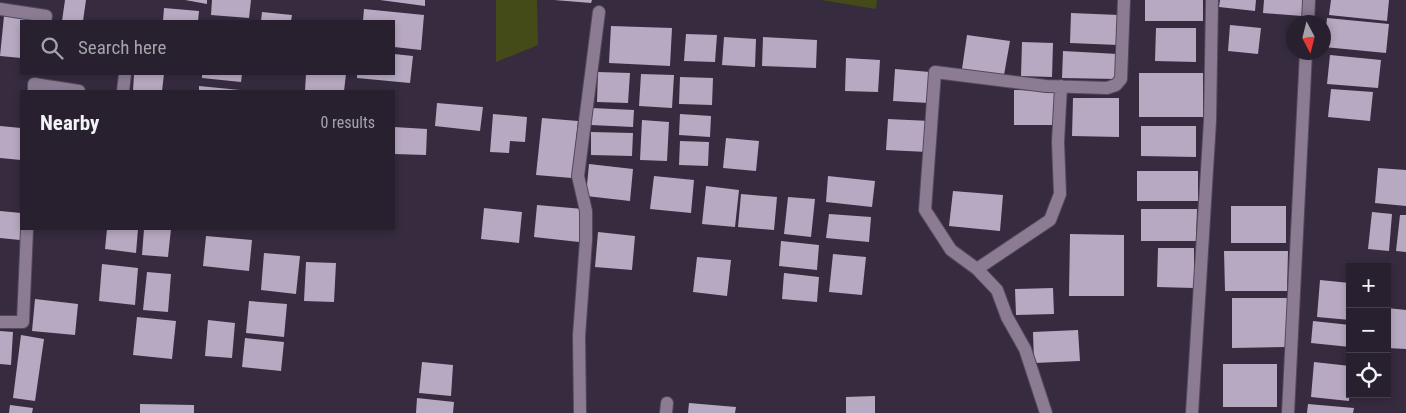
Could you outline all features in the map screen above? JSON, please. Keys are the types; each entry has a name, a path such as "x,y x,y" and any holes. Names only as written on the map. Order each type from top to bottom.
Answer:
{"street":[{"path":"1046,413 1025,349 1007,317 997,290 977,268 951,250 925,210 935,72 1061,86 1107,88 1116,85 1121,79 1124,0"},
{"path":"1192,413 1210,121 1212,0"},
{"path":"1308,15 1309,0"},
{"path":"0,9 46,16 46,20"},
{"path":"580,413 579,336 586,240 586,211 578,176 599,12"},
{"path":"1288,413 1306,60"},
{"path":"122,90 125,75"},
{"path":"35,83 74,90"},
{"path":"977,268 1050,220 1060,194 1058,142 1061,86"},
{"path":"0,322 23,322 27,230"}],"green space":[{"path":"496,0 537,0 538,45 496,62"},
{"path":"821,0 877,0 876,9"}],"building":[{"path":"65,0 86,0 83,20 62,20"},
{"path":"185,0 207,0 207,4"},
{"path":"212,0 251,0 249,18 211,15"},
{"path":"380,0 425,0 425,6"},
{"path":"554,0 592,0 591,3"},
{"path":"1145,0 1203,0 1203,21 1145,21"},
{"path":"1220,0 1256,0 1255,11 1219,7"},
{"path":"1264,0 1303,0 1302,15 1263,13"},
{"path":"1331,0 1389,0 1387,21 1329,15"},
{"path":"164,8 199,11 198,20 163,20"},
{"path":"364,9 424,15 421,50 395,47 395,20 363,20"},
{"path":"262,12 292,15 291,20 261,20"},
{"path":"1071,13 1119,15 1118,45 1070,43"},
{"path":"4,16 39,20 20,20 20,58 0,56"},
{"path":"1331,18 1389,24 1386,53 1331,48"},
{"path":"1230,25 1261,28 1258,54 1228,51"},
{"path":"611,26 672,28 670,66 609,63"},
{"path":"1156,28 1196,28 1196,62 1155,61"},
{"path":"686,34 717,35 715,62 684,61"},
{"path":"967,35 1010,41 1004,75 962,69"},
{"path":"724,37 756,39 755,67 722,65"},
{"path":"763,37 817,40 816,68 762,66"},
{"path":"1022,42 1053,43 1052,77 1021,76"},
{"path":"1063,51 1118,54 1117,79 1062,78"},
{"path":"395,54 413,56 410,83 357,78 357,75 395,75"},
{"path":"1331,55 1381,60 1378,88 1327,84"},
{"path":"846,58 880,60 878,92 845,91"},
{"path":"895,69 930,72 929,103 893,101"},
{"path":"598,72 630,73 628,103 597,102"},
{"path":"1139,73 1203,73 1203,117 1139,117"},
{"path":"641,74 674,75 672,108 639,106"},
{"path":"134,75 164,75 162,90 133,90"},
{"path":"202,75 242,75 241,82 202,78"},
{"path":"306,75 346,75 344,90 305,90"},
{"path":"680,77 713,78 712,105 679,104"},
{"path":"199,86 240,90 199,90"},
{"path":"1331,89 1373,92 1370,121 1328,117"},
{"path":"1014,90 1054,91 1054,125 1014,125"},
{"path":"1073,98 1119,98 1119,137 1072,136"},
{"path":"437,103 483,107 480,131 435,126"},
{"path":"592,108 634,110 633,127 591,125"},
{"path":"493,114 527,117 525,142 510,141 509,153 490,152"},
{"path":"680,114 711,116 710,137 679,135"},
{"path":"542,118 578,121 572,178 536,175"},
{"path":"888,119 930,121 927,152 886,150"},
{"path":"642,120 669,122 667,161 640,160"},
{"path":"0,126 20,128 20,160 0,158"},
{"path":"1141,126 1196,126 1196,157 1141,156"},
{"path":"395,127 427,129 426,155 395,154"},
{"path":"591,132 633,133 632,156 591,155"},
{"path":"726,138 759,141 756,171 723,168"},
{"path":"680,141 709,142 708,166 679,165"},
{"path":"589,164 633,169 630,201 586,196"},
{"path":"1378,168 1406,170 1406,206 1375,203"},
{"path":"1137,171 1198,171 1198,201 1137,201"},
{"path":"654,176 694,180 691,213 650,209"},
{"path":"828,176 875,181 872,207 826,202"},
{"path":"706,186 739,190 735,227 702,224"},
{"path":"953,191 1003,195 1000,231 949,226"},
{"path":"741,194 777,197 774,230 738,227"},
{"path":"788,197 815,199 811,237 784,234"},
{"path":"537,205 583,209 579,242 534,237"},
{"path":"1231,206 1286,206 1286,243 1231,243"},
{"path":"484,208 522,212 519,243 481,239"},
{"path":"1141,209 1197,209 1196,241 1141,241"},
{"path":"0,211 20,213 20,240 0,238"},
{"path":"1372,212 1392,214 1389,251 1368,249"},
{"path":"829,214 871,217 869,242 826,238"},
{"path":"1400,215 1406,215 1406,252 1396,251"},
{"path":"107,230 138,230 136,253 105,249"},
{"path":"144,230 171,230 168,257 142,255"},
{"path":"598,232 635,236 632,270 595,267"},
{"path":"1070,234 1124,235 1124,296 1069,296"},
{"path":"206,236 252,240 249,271 203,266"},
{"path":"781,241 819,245 817,270 779,266"},
{"path":"1158,248 1194,248 1194,288 1157,287"},
{"path":"1224,251 1288,251 1287,291 1225,291"},
{"path":"264,253 300,256 296,294 261,290"},
{"path":"833,254 866,257 862,295 829,292"},
{"path":"697,257 731,260 727,296 693,292"},
{"path":"306,262 336,263 334,302 304,301"},
{"path":"102,264 138,268 135,305 99,301"},
{"path":"147,272 171,274 168,312 143,310"},
{"path":"784,273 819,277 817,302 782,299"},
{"path":"1320,280 1346,283 1346,320 1317,317"},
{"path":"1053,288 1054,314 1016,315 1015,289"},
{"path":"1232,298 1287,298 1287,347 1232,348"},
{"path":"35,299 78,304 75,335 32,331"},
{"path":"249,301 287,304 284,337 246,333"},
{"path":"1391,308 1406,310 1406,349 1391,348"},
{"path":"137,317 176,321 172,359 133,355"},
{"path":"208,320 235,323 232,358 205,356"},
{"path":"1313,321 1346,325 1346,347 1311,343"},
{"path":"1078,330 1080,361 1034,363 1033,332"},
{"path":"0,331 13,332 11,365 0,364"},
{"path":"21,335 44,339 35,401 13,398"},
{"path":"245,338 284,342 281,371 242,367"},
{"path":"422,362 453,365 451,396 419,393"},
{"path":"1314,362 1346,366 1346,398 1349,398 1349,401 1311,397"},
{"path":"1223,364 1277,364 1277,407 1223,407"},
{"path":"875,396 875,413 846,413 846,397"},
{"path":"417,398 454,402 453,413 416,413"},
{"path":"689,403 736,407 735,413 688,413"},
{"path":"140,404 194,405 194,413 140,413"},
{"path":"1308,404 1354,408 1353,413 1307,413"},
{"path":"10,405 33,408 32,413 9,413"}]}
